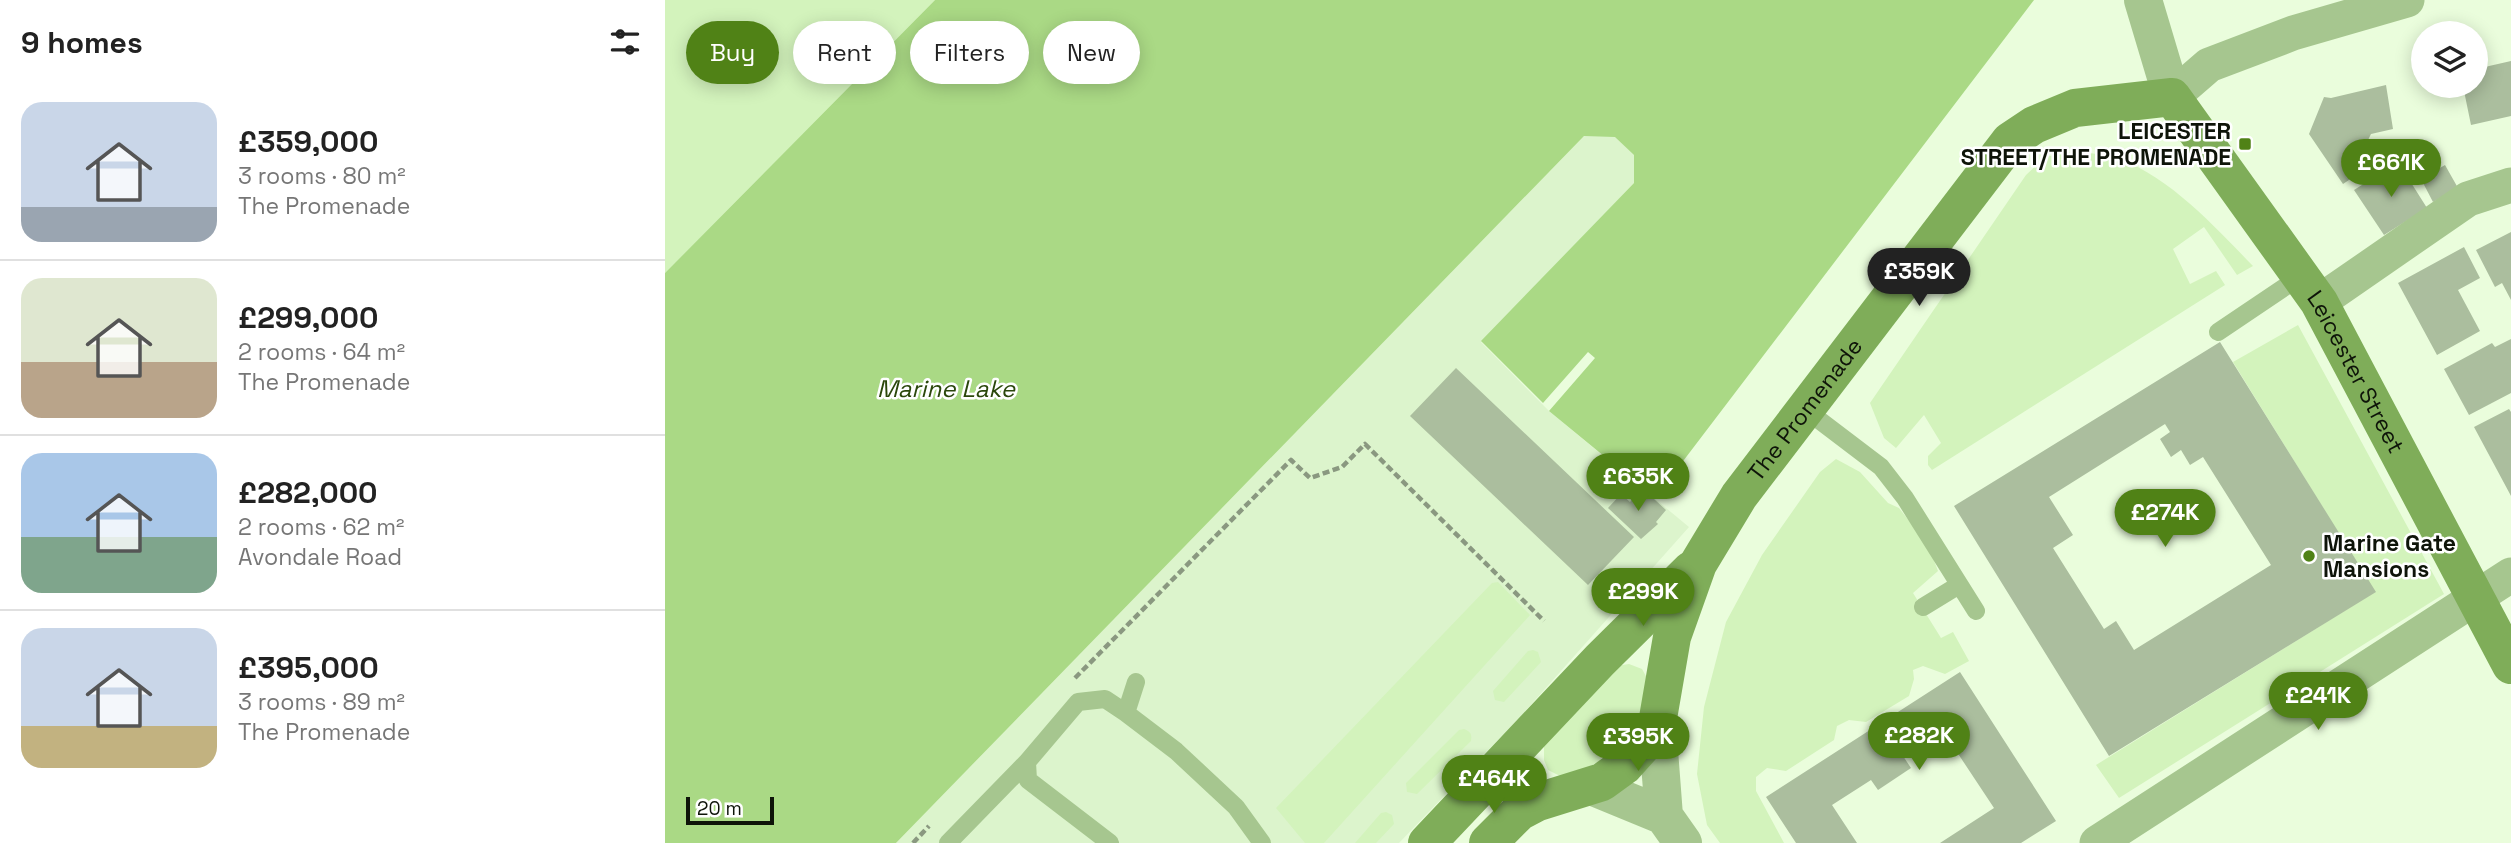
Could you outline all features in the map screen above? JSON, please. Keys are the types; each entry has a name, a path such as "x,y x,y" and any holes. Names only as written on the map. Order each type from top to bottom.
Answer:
{"main road":[{"name":"Leicester Street","path":"2172,97 2310,289 2511,664"},
{"name":"The Promenade","path":"1487,843 1520,812 1538,802 1584,788 1624,766 1643,746 1658,717 1672,637 1698,564 1739,496 2010,141 2034,125 2075,108 2172,97"},
{"name":"The Promenade","path":"1427,843 1600,660 1698,564"},
{"path":"1600,660 1623,651 1637,655 1649,665 1657,680 1658,717"},
{"path":"1516,747 1524,766 1532,775 1558,788 1584,788"}],"street":[{"path":"2143,0 2172,97 2209,65 2293,33 2407,0"},
{"path":"2310,289 2468,200 2511,185"},
{"path":"2097,843 2511,575"},
{"path":"1658,717 1674,829"},
{"path":"1584,788 1674,829"}],"lane":[{"path":"2218,332 2310,289"},
{"path":"1806,410 1881,467 1905,498 1976,611"},
{"path":"1923,607 1959,585"},
{"path":"1126,713 1136,682"},
{"path":"948,843 1027,762 1078,702 1105,699 1176,751 1236,807 1262,843"},
{"path":"1027,762 1028,780 1110,843"}],"path":[{"path":"1068,686 1291,460 1310,478 1342,467 1365,444 1544,621"},
{"path":"913,843 932,823"}],"shaded area":[{"path":"665,0 935,0 914,21 910,21 910,25 896,39 896,21 793,21 793,84 852,84 665,273"},
{"path":"1584,136 1615,136 1634,155 1634,183 1481,342 1549,411 1689,527 1520,717 1399,843 896,843"},
{"path":"2078,151 2111,157 2150,174 2188,202 2253,266 2237,275 2204,227 2173,249 2190,284 2216,271 2225,285 1932,470 1928,465 1928,456 1941,443 1924,415 1896,448 1884,438 1870,403 2026,175 2045,157"},
{"path":"2298,325 2444,594 2119,798 2096,765 2375,592 2233,362"},
{"path":"1836,459 1860,472 1888,503 1899,508 1928,545 1938,571 1913,593 1941,638 1953,632 1969,661 1945,674 1923,666 1913,670 1914,679 1909,696 1866,722 1849,720 1837,726 1834,740 1786,771 1767,768 1756,777 1756,791 1784,843 1720,843 1707,825 1697,774 1704,707 1726,622 1762,555 1820,472"},
{"path":"1498,582 1530,615 1324,843 1305,843 1276,808 1492,583"},
{"path":"1528,651 1538,652 1541,662 1504,702 1495,700 1493,691"},
{"path":"1629,664 1642,669 1647,678 1643,709 1632,728 1599,761 1572,777 1560,776 1548,770 1544,760 1544,742 1616,666"},
{"path":"1464,729 1471,734 1471,741 1417,794 1407,792 1406,783 1459,730"},
{"path":"1381,813 1392,815 1394,824 1376,843 1355,843"}],"water":[{"name":"Marine Lake","path":"935,0 2034,0 1655,498 1549,411 1595,358 1588,352 1543,403 1481,341 1634,183 1634,155 1615,137 1584,136 896,843 665,843 665,273 852,84 896,84 896,39 910,25 910,84 1029,84 1029,21 914,21"}],"building":[{"path":"2511,61 2511,116 2471,125 2465,98 2488,98 2488,66"},
{"path":"2386,85 2393,129 2371,134 2368,140 2380,159 2343,184 2309,134 2324,97 2331,98"},
{"path":"2398,162 2427,208 2384,235 2354,190"},
{"path":"2445,165 2458,188 2433,202 2421,179"},
{"path":"2511,232 2511,300 2502,283 2495,287 2476,250"},
{"path":"2464,247 2480,278 2458,290 2480,331 2437,355 2398,283"},
{"path":"2511,339 2511,393 2469,415 2444,369 2492,343 2495,347"},
{"name":"Marine Gate Mansions","path":"2220,342 2376,592 2109,756 1954,506","holes":["2165,424 2170,432 2160,439 2171,457 2181,450 2190,465 2203,457 2271,565 2134,650 2116,621 2104,629 2053,548 2073,535 2049,497"]},
{"path":"1456,368 1634,537 1588,585 1410,416"},
{"path":"2509,409 2511,412 2511,496 2474,427"},
{"path":"1642,488 1666,510 1656,522 1658,524 1641,539 1608,508 1621,494 1630,502"},
{"path":"1960,672 2056,821 2021,843 1940,843 1994,808 1943,731 1903,756 1911,768 1878,790 1871,780 1832,805 1857,843 1796,843 1766,797"}],"place":[{"name":"LEICESTER STREET/THE PROMENADE","path":"2245,144"},
{"name":"Marine Gate Mansions","path":"2309,556"}]}
